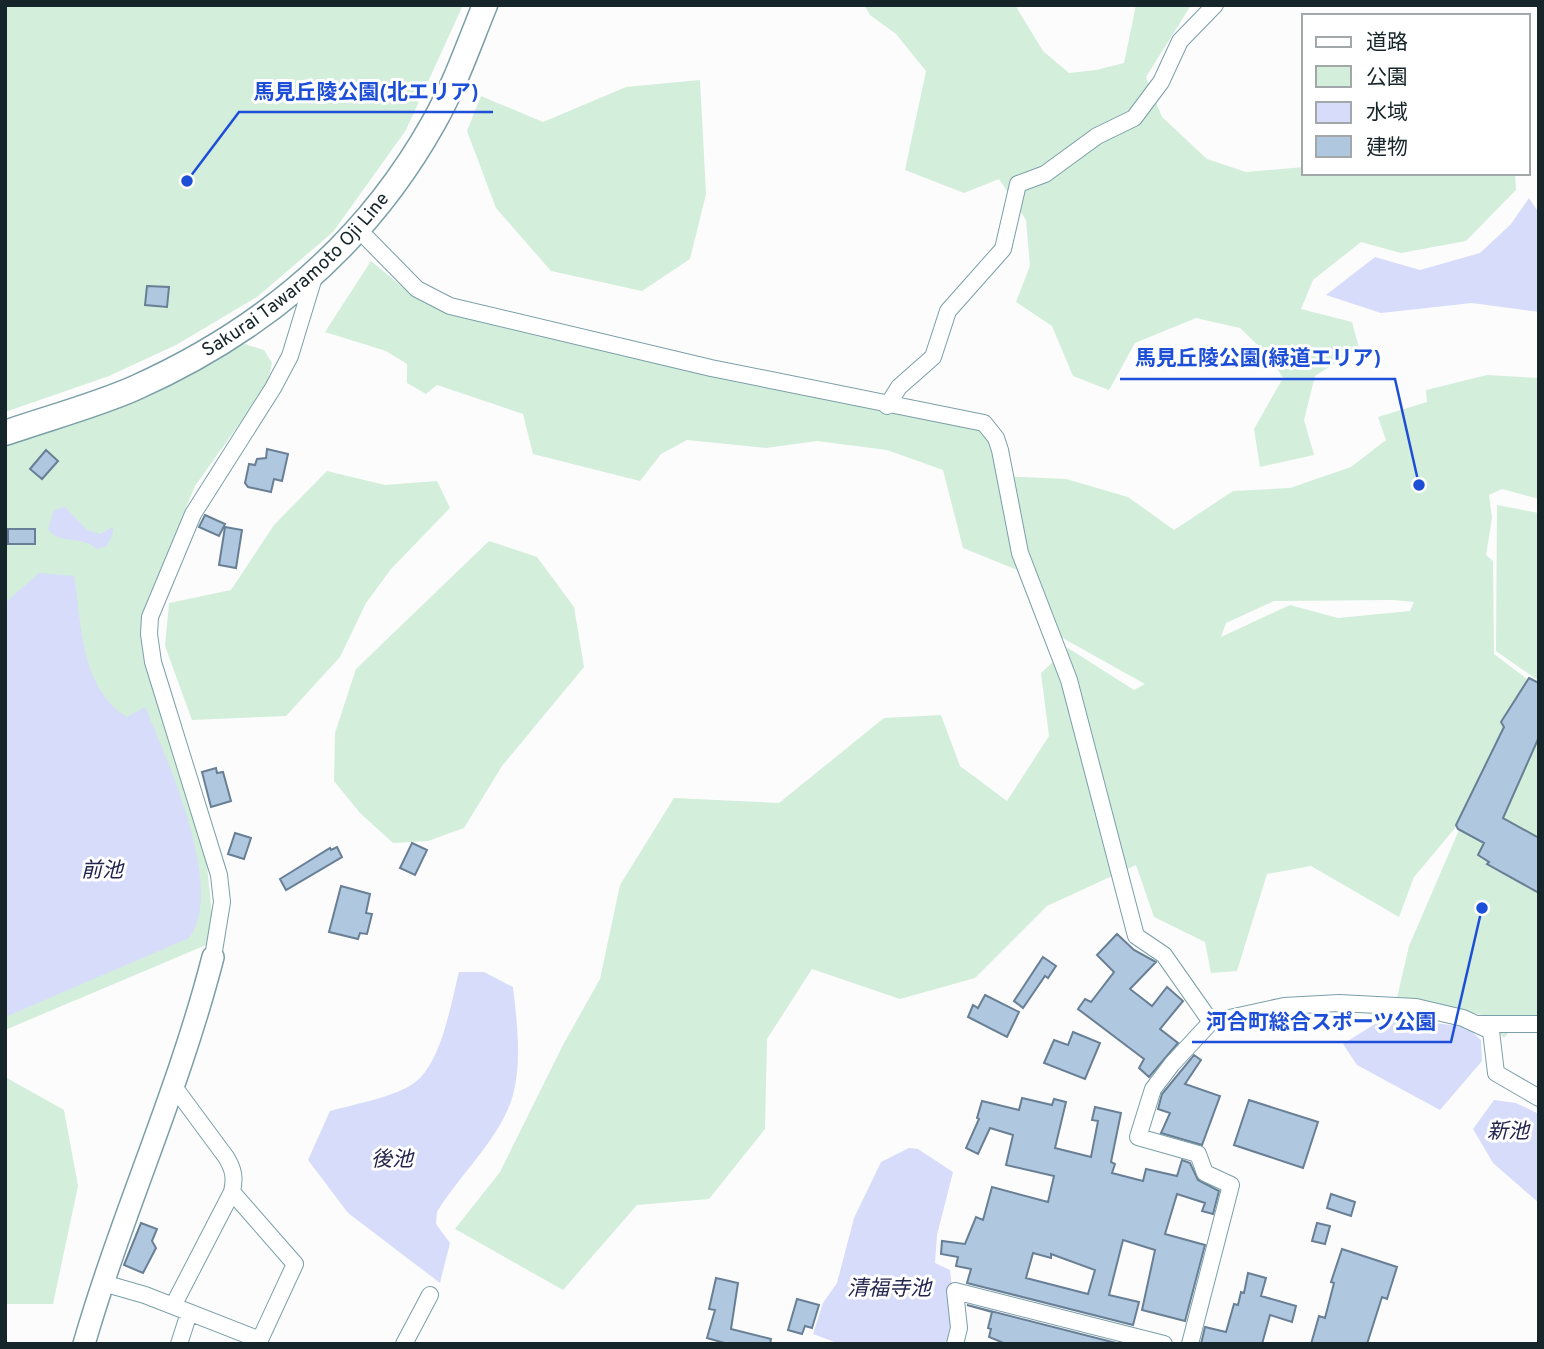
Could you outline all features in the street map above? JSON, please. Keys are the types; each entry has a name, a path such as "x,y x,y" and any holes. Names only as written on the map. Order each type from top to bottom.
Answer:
{"main road":[{"name":"Sakurai Tawaramoto Oji Line","path":"5,433 133,388 218,347 316,274 359,230 403,173 436,120 485,5"}],"street":[{"path":"887,406 899,387 933,357 948,311 1003,248 1018,184 1045,174 1097,136 1134,118 1161,82 1180,41 1215,5"},
{"path":"359,230 417,289 450,306 887,406 984,423 996,438 1020,553 1069,680 1136,936 1164,955 1211,1022"},
{"path":"84,1344 103,1283 175,1088 213,957 222,902 219,875 153,662 149,634 150,617 193,514 273,388 290,356 316,274"},
{"path":"1190,1344 1231,1185 1205,1173 1198,1154 1138,1137 1153,1089 1211,1022 1284,1006 1339,1003 1416,1007 1477,1024 1491,1031 1496,1073 1539,1098"},
{"path":"1477,1024 1539,1024"},
{"path":"173,1306 232,1192 233,1168 175,1088"},
{"path":"103,1283 173,1306 259,1342 295,1264 232,1192"},
{"path":"955,1344 959,1328 955,1291 1164,1344"},
{"path":"404,1344 429,1295"},
{"path":"179,1344 189,1313"}],"green space":[{"path":"5,5 463,5 406,130 333,232 257,297 176,345 109,376 5,412"},
{"path":"864,5 1015,5 1043,51 1069,73 1124,63 1136,5 1191,5 1146,77 1162,117 1207,159 1246,172 1302,167 1302,175 1515,175 1516,190 1466,241 1401,253 1361,242 1313,280 1301,309 1352,322 1359,348 1315,376 1304,420 1314,455 1260,467 1254,429 1283,378 1269,356 1240,328 1196,318 1135,343 1109,390 1073,376 1052,326 1016,302 1030,266 1026,220 999,179 964,193 905,170 926,71 896,34 870,15"},
{"path":"700,80 706,194 690,259 642,291 551,271 496,208 467,131 481,96 543,122 626,87"},
{"path":"371,261 412,295 441,309 981,428 992,440 1001,476 1066,479 1128,497 1174,530 1233,491 1290,488 1351,467 1386,440 1378,417 1427,402 1426,390 1487,375 1539,378 1539,499 1502,489 1489,495 1492,518 1486,555 1493,561 1494,654 1539,688 1539,860 1466,815 1414,877 1399,917 1311,866 1267,874 1237,971 1211,973 1205,942 1154,917 1136,865 1047,906 975,978 900,999 812,969 767,1039 765,1129 709,1199 637,1205 563,1290 455,1229 500,1172 563,1045 600,979 620,885 674,798 779,803 884,718 941,715 960,766 1007,801 1049,736 1041,673 1068,648 1134,690 1145,684 1059,636 1037,578 963,548 943,470 887,450 817,441 766,448 687,440 661,454 640,481 533,454 523,414 437,385 426,394 407,383 407,364 386,351 325,332","holes":["1274,601 1414,602 1410,611 1338,618 1290,605 1221,637 1226,623"]},
{"path":"244,344 264,350 272,363 267,385 195,486 143,611 141,639 206,855 212,916 206,945 5,1030 5,445 135,401"},
{"path":"327,471 385,485 437,481 450,508 391,569 366,603 340,657 286,716 192,720 165,646 169,603 231,590 274,525"},
{"path":"1497,505 1539,513 1539,681 1496,651"},
{"path":"489,541 537,557 574,607 584,667 502,766 464,828 428,841 393,843 360,813 334,781 335,733 356,669"},
{"path":"1479,829 1539,870 1539,1032 1510,1031 1504,1038 1483,1015 1397,998 1409,946 1459,830"},
{"path":"5,1077 64,1110 78,1186 53,1304 5,1304"}],"water":[{"path":"1529,198 1539,213 1539,312 1472,303 1381,313 1326,295 1375,257 1420,270 1480,253 1511,224"},
{"path":"65,507 87,530 100,534 113,527 107,546 97,549 84,542 53,534 48,529 54,510"},
{"name":"前池","path":"39,573 74,576 86,654 100,690 112,705 127,717 145,707 189,824 201,889 199,916 189,938 5,1017 5,603"},
{"name":"後池","path":"459,972 484,972 513,987 518,1041 517,1069 513,1095 499,1126 437,1212 436,1224 450,1243 440,1283 348,1213 308,1160 330,1111 390,1095 420,1078 435,1056"},
{"path":"1386,1017 1467,1027 1481,1040 1482,1061 1440,1110 1357,1065 1343,1044"},
{"name":"新池","path":"1494,1100 1516,1103 1539,1114 1539,1203 1493,1163 1473,1129"},
{"name":"清福寺池","path":"909,1148 918,1149 953,1172 937,1235 935,1263 950,1270 950,1338 942,1344 840,1344 813,1334 823,1303 837,1283 854,1218 881,1162"}],"building":[{"path":"147,286 169,287 167,307 145,305"},
{"path":"267,449 288,454 282,481 274,479 271,492 248,487 245,483 249,464 255,465 257,459 266,458"},
{"path":"46,450 58,461 42,479 30,469"},
{"path":"205,515 225,524 219,536 199,527"},
{"path":"225,527 242,530 236,568 219,565"},
{"path":"8,529 35,529 35,544 8,544"},
{"path":"1529,678 1539,683 1539,737 1503,818 1539,838 1539,893 1487,864 1489,862 1478,855 1484,843 1458,829 1456,825 1504,727 1501,722"},
{"path":"216,768 217,773 223,772 231,801 211,807 202,772"},
{"path":"235,833 251,838 244,859 228,854"},
{"path":"412,843 427,850 415,875 400,868"},
{"path":"337,847 342,857 286,890 280,879 330,848 331,850"},
{"path":"341,886 370,894 366,913 372,914 367,934 360,933 358,939 329,932"},
{"path":"1117,934 1134,950 1156,962 1130,989 1152,1006 1167,987 1183,1001 1160,1029 1178,1043 1149,1077 1139,1068 1144,1059 1078,1009 1085,999 1091,1002 1114,972 1097,955"},
{"path":"1043,957 1056,966 1048,978 1045,976 1023,1008 1014,1001"},
{"path":"985,995 1019,1012 1007,1037 968,1017 973,1005 978,1008"},
{"path":"1073,1032 1100,1043 1085,1079 1044,1063 1054,1040 1068,1045"},
{"path":"1194,1055 1201,1060 1185,1084 1220,1096 1202,1145 1161,1133 1170,1113 1158,1109 1162,1094"},
{"path":"1022,1098 1052,1105 1054,1099 1066,1102 1055,1148 1091,1157 1098,1121 1092,1120 1095,1107 1121,1113 1111,1162 1115,1164 1112,1173 1143,1181 1146,1169 1177,1176 1182,1160 1190,1163 1198,1180 1219,1191 1213,1214 1202,1211 1205,1203 1177,1194 1165,1234 1205,1245 1185,1321 1142,1310 1155,1250 1123,1240 1109,1295 1139,1302 1133,1325 967,1283 971,1269 956,1266 958,1257 941,1254 942,1241 965,1244 976,1217 983,1220 992,1187 1048,1202 1054,1176 1006,1165 1013,1135 990,1128 978,1154 966,1148 979,1119 977,1118 982,1101 1019,1110","holes":["1033,1253 1051,1258 1051,1254 1095,1270 1088,1294 1026,1278"]},
{"path":"1249,1100 1318,1122 1303,1168 1234,1145"},
{"path":"1331,1194 1355,1202 1351,1216 1327,1208"},
{"path":"141,1223 157,1229 152,1241 156,1248 143,1273 124,1265"},
{"path":"1317,1223 1330,1226 1325,1244 1312,1241"},
{"path":"1342,1249 1397,1267 1387,1299 1382,1297 1367,1344 1311,1344 1319,1316 1325,1318 1334,1283 1331,1282"},
{"path":"1248,1273 1266,1278 1261,1296 1296,1306 1292,1322 1270,1315 1262,1344 1201,1344 1205,1327 1226,1332 1234,1304 1238,1305 1241,1292 1244,1293"},
{"path":"716,1278 738,1283 731,1329 771,1339 770,1344 728,1344 707,1338 715,1310 709,1309"},
{"path":"797,1299 819,1305 812,1328 805,1326 802,1334 788,1330"},
{"path":"967,1305 1120,1344 1006,1344 989,1337 992,1312"}],"place":[{"name":"馬見丘陵公園(北エリア)","path":"187,181"},
{"name":"馬見丘陵公園(緑道エリア)","path":"1419,485"},
{"name":"河合町総合スポーツ公園","path":"1482,908"}]}
